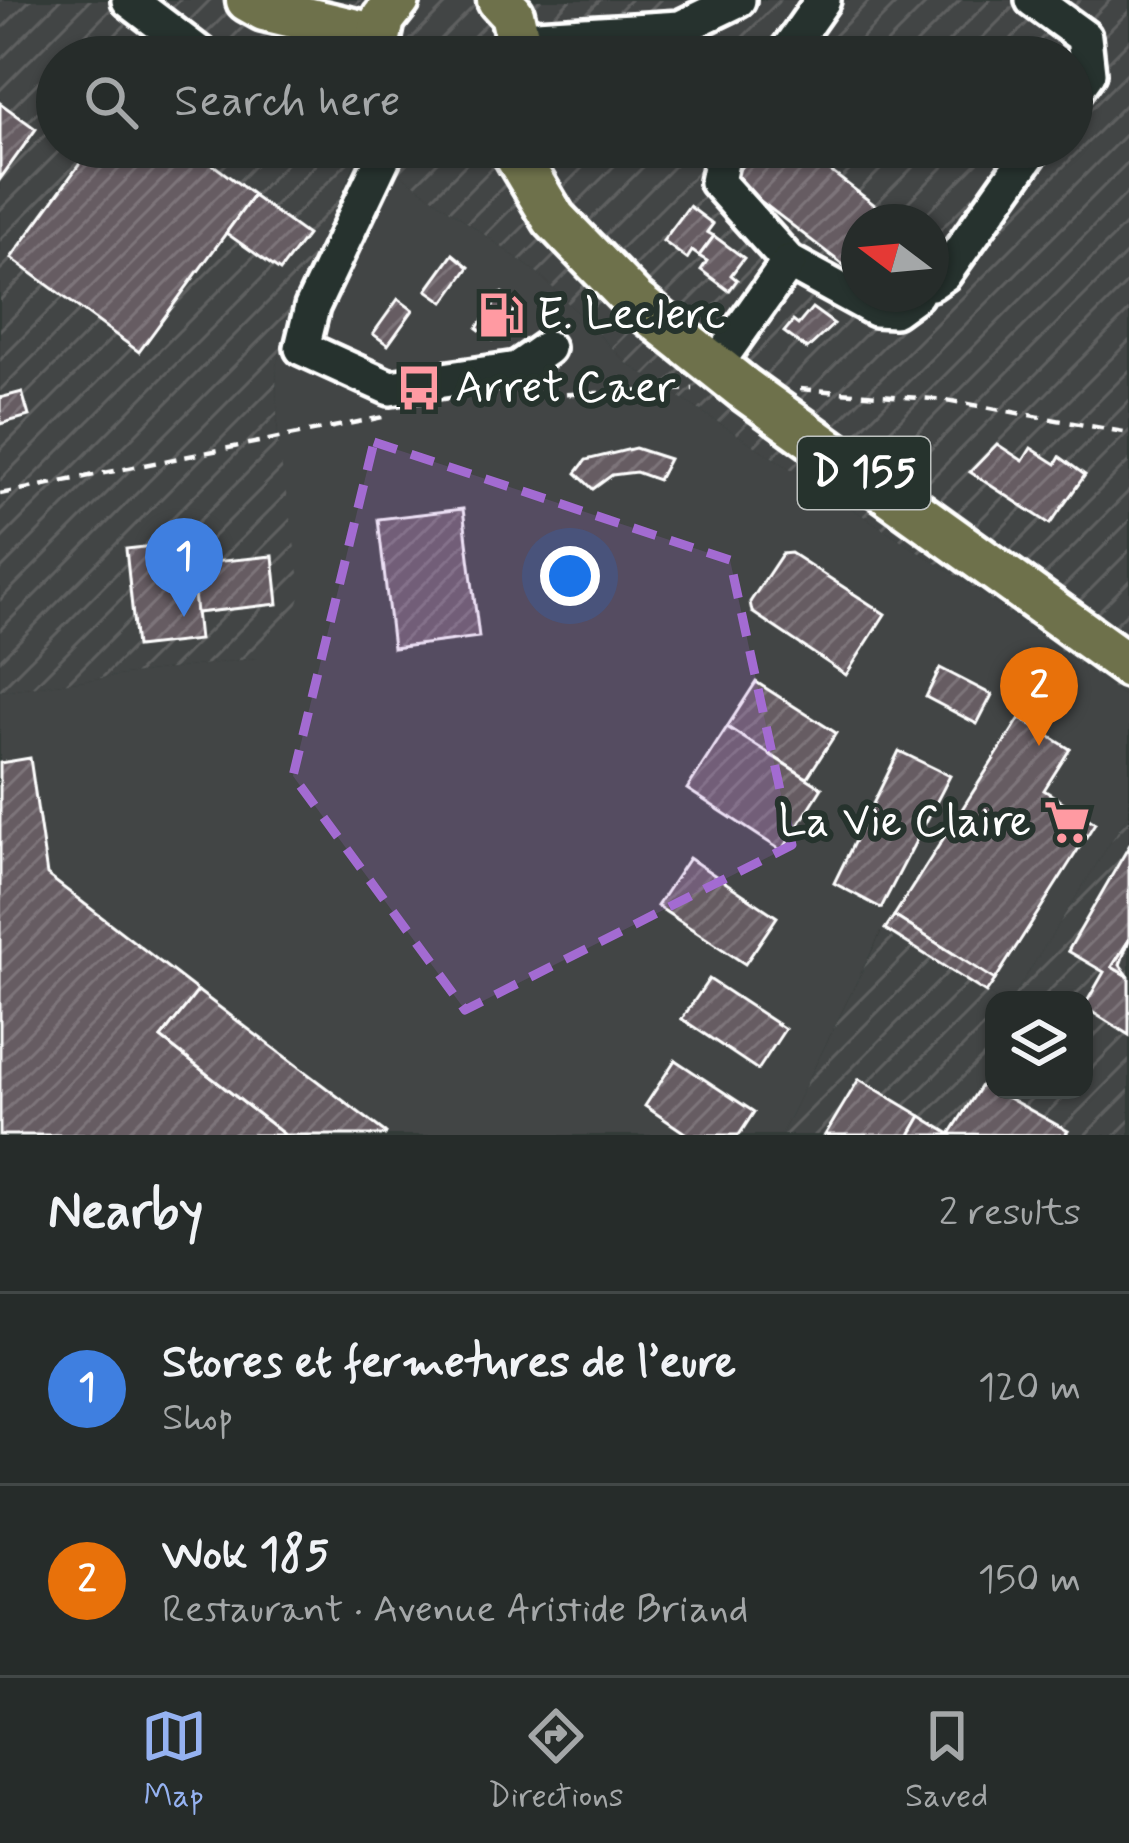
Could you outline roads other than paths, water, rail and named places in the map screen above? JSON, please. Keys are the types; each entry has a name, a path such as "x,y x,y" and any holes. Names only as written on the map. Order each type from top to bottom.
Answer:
{"main road":[{"path":"248,0 264,9 383,31"},
{"path":"500,0 516,36"},
{"name":"D 155","path":"524,168 554,219 635,302 729,377 1129,666"}],"lane":[{"path":"129,0 176,36"},
{"path":"576,36 738,0"},
{"path":"798,36 823,0"},
{"path":"1033,0 1083,36"},
{"path":"378,168 312,308 302,348 390,388 517,369 548,348"},
{"path":"720,168 717,182 789,262 841,290"},
{"path":"949,267 1019,168"},
{"path":"729,377 789,262"}],"place":[{"name":"E. Leclerc","path":"501,315"},
{"name":"Arret Caer","path":"419,388"},
{"name":"Stores et fermetures de l’eure","path":"184,617"},
{"name":"Wok 185","path":"1039,746"},
{"name":"La Vie Claire","path":"1067,822"}]}
